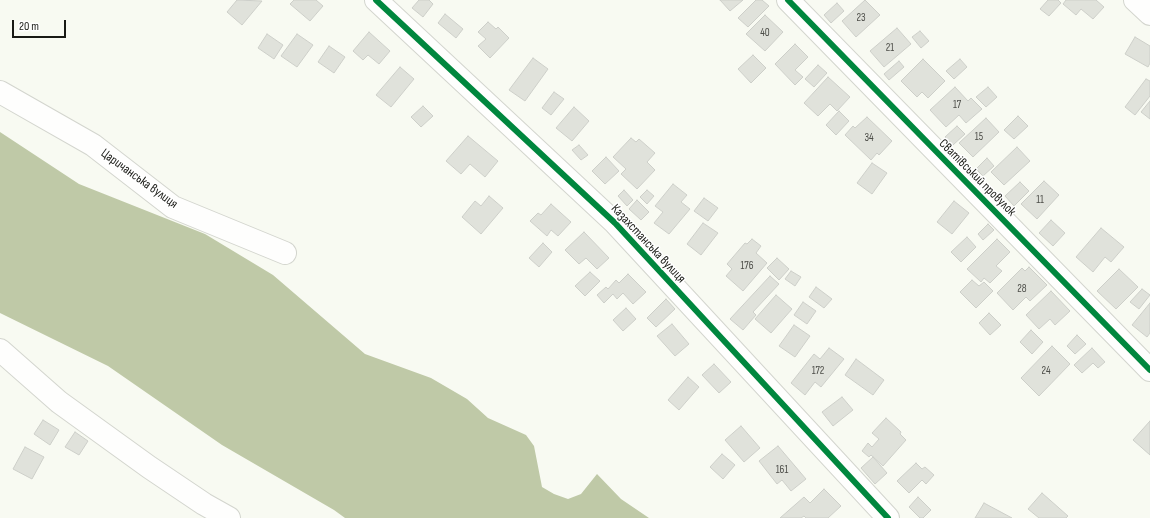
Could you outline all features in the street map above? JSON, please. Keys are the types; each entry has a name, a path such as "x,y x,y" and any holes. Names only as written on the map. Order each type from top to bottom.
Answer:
{"street":[{"name":"Казахстанська вулиця","path":"376,0 615,223 888,518"},
{"name":"Сватівський провулок","path":"788,0 1150,370"},
{"path":"1135,0 1150,14"},
{"name":"Царичанська вулиця","path":"0,92 93,145 173,207 285,253"},
{"path":"0,350 59,402 161,476 204,504 230,518"}],"shaded area":[{"path":"0,132 79,184 205,234 273,275 365,354 431,378 467,399 488,418 526,435 534,446 542,487 554,494 568,499 581,494 597,474 621,499 649,518 345,518 334,510 222,445 108,366 0,313"}],"building":[{"path":"237,0 262,1 242,25 227,12"},
{"path":"294,0 316,0 323,6 310,21 290,4"},
{"path":"419,0 429,0 433,4 423,17 412,8"},
{"path":"720,0 743,0 730,11"},
{"path":"756,0 762,0 769,6 748,27 738,18"},
{"path":"865,0 880,15 856,37 842,21"},
{"path":"1048,0 1058,0 1061,3 1049,16 1040,9"},
{"path":"1066,0 1096,0 1104,7 1093,19 1081,9 1076,15 1063,4"},
{"path":"837,3 844,11 831,23 824,15"},
{"path":"445,14 463,29 456,38 438,23"},
{"path":"765,15 783,32 765,51 746,34"},
{"path":"488,22 496,29 498,27 509,38 490,58 478,46 486,39 478,32"},
{"path":"897,28 911,44 884,67 870,51"},
{"path":"920,31 929,41 921,48 912,37"},
{"path":"369,32 390,51 379,64 368,55 363,60 353,51"},
{"path":"267,34 283,45 274,59 258,48"},
{"path":"297,34 313,45 297,67 281,56"},
{"path":"1135,37 1150,46 1150,63 1148,67 1125,54"},
{"path":"795,44 808,57 795,70 803,77 795,85 775,64"},
{"path":"329,46 345,57 334,73 318,62"},
{"path":"753,55 766,68 751,83 738,69"},
{"path":"533,58 548,69 525,101 509,90"},
{"path":"923,59 945,81 928,98 922,92 917,97 901,81"},
{"path":"960,59 967,67 954,79 946,71"},
{"path":"899,61 904,67 889,80 884,74"},
{"path":"818,65 827,73 814,87 805,79"},
{"path":"400,67 414,79 391,107 376,95"},
{"path":"828,77 850,97 837,111 830,104 818,116 804,103"},
{"path":"1146,79 1150,81 1150,96 1135,115 1125,107"},
{"path":"955,87 968,101 971,98 982,109 966,123 959,115 946,127 930,110"},
{"path":"988,87 997,97 986,107 976,97"},
{"path":"554,92 564,99 551,115 542,108"},
{"path":"1150,101 1150,119 1141,112"},
{"path":"423,106 433,116 421,127 411,117"},
{"path":"574,107 589,121 572,141 556,128"},
{"path":"839,111 849,121 836,135 826,125"},
{"path":"1018,116 1028,126 1014,139 1004,130"},
{"path":"867,117 892,141 879,155 877,153 871,160 845,135 853,126 855,128"},
{"path":"986,118 999,132 973,157 959,143"},
{"path":"957,126 965,134 953,145 945,137"},
{"path":"468,136 498,161 485,177 470,164 461,174 446,161"},
{"path":"631,138 636,142 639,139 655,153 647,162 655,170 637,189 621,174 626,169 613,157"},
{"path":"579,145 588,155 581,160 572,150"},
{"path":"1017,147 1030,161 1004,185 991,172"},
{"path":"606,157 619,171 605,184 592,171"},
{"path":"987,158 994,166 983,176 976,169"},
{"path":"872,163 887,173 872,194 857,183"},
{"path":"1044,181 1059,195 1037,219 1021,204"},
{"path":"1020,182 1029,191 1014,206 1005,196"},
{"path":"673,184 687,195 681,202 690,209 669,234 654,223 663,212 655,206"},
{"path":"624,190 633,200 627,206 618,196"},
{"path":"647,190 654,196 647,204 640,197"},
{"path":"489,196 503,208 481,234 462,217 475,201 481,206"},
{"path":"704,198 718,208 708,221 694,211"},
{"path":"637,200 649,212 641,220 629,209"},
{"path":"954,201 969,213 952,234 937,222"},
{"path":"551,204 571,222 558,236 551,230 547,236 530,221 538,213 541,215"},
{"path":"1051,220 1065,233 1053,246 1039,233"},
{"path":"703,223 718,233 701,255 687,244"},
{"path":"988,224 994,230 983,240 978,234"},
{"path":"1101,228 1124,247 1111,262 1105,257 1093,272 1076,257"},
{"path":"584,232 609,258 597,269 586,258 579,264 565,250"},
{"path":"967,237 976,247 961,262 951,252"},
{"path":"752,239 761,246 756,253 767,263 743,291 726,276 732,269 727,264 745,243 747,244"},
{"path":"997,239 1010,252 996,266 1002,271 990,283 984,278 981,282 967,269"},
{"path":"543,243 552,252 539,267 529,258"},
{"path":"777,258 789,269 779,280 767,268"},
{"path":"1029,267 1047,285 1030,301 1026,297 1013,310 997,293 1022,268 1025,271"},
{"path":"1119,269 1138,287 1116,309 1097,291"},
{"path":"791,271 801,277 795,286 785,279"},
{"path":"590,272 600,281 585,296 575,286"},
{"path":"628,274 646,292 633,304 623,293 617,299 613,294 604,303 597,295 606,287 608,289 616,280 619,283"},
{"path":"770,276 779,284 753,312 756,315 743,330 730,319"},
{"path":"972,280 979,286 984,282 993,291 976,308 960,292"},
{"path":"816,287 832,299 824,308 809,297"},
{"path":"1142,289 1150,295 1139,309 1130,302"},
{"path":"1051,291 1070,311 1055,325 1050,319 1039,329 1026,315"},
{"path":"776,295 792,309 771,333 755,319"},
{"path":"666,299 675,309 656,327 647,318"},
{"path":"803,302 816,311 807,324 794,315"},
{"path":"1150,303 1150,333 1147,337 1132,325"},
{"path":"626,308 636,319 623,331 613,320"},
{"path":"989,313 1001,325 990,335 979,323"},
{"path":"672,324 689,344 675,356 657,336"},
{"path":"794,325 810,336 795,357 779,346"},
{"path":"1031,330 1043,342 1032,354 1020,342"},
{"path":"1077,335 1086,344 1075,354 1067,346"},
{"path":"1052,346 1070,364 1039,396 1021,378"},
{"path":"829,348 844,359 821,387 815,382 805,395 791,383 814,354 820,359"},
{"path":"1092,348 1105,362 1098,368 1093,363 1082,373 1074,365"},
{"path":"856,359 884,380 873,395 845,375"},
{"path":"714,364 731,382 719,393 702,375"},
{"path":"688,377 699,387 679,410 668,400"},
{"path":"842,397 853,410 833,426 822,412"},
{"path":"886,418 901,432 900,434 906,440 883,466 871,455 869,457 862,451 868,443 872,447 879,439 872,433"},
{"path":"43,420 59,430 50,445 34,434"},
{"path":"1150,421 1150,455 1133,440"},
{"path":"741,426 760,448 744,462 725,440"},
{"path":"75,432 88,441 79,455 65,447"},
{"path":"778,446 806,479 791,491 782,480 777,484 759,461"},
{"path":"25,447 44,457 32,479 13,469"},
{"path":"722,454 735,465 723,479 710,467"},
{"path":"873,457 887,473 875,484 861,468"},
{"path":"916,463 922,469 925,467 934,475 926,484 922,480 909,493 897,481"},
{"path":"824,489 841,506 828,518 806,518 804,516 801,518 780,518 804,497 810,503"},
{"path":"1042,493 1068,516 1066,518 1039,518 1028,509"},
{"path":"918,497 931,510 923,518 920,518 909,507"},
{"path":"984,503 1012,518 975,518"}],"cycle path":[{"path":"376,0 615,223 888,518"},
{"path":"788,0 1150,370"}]}
